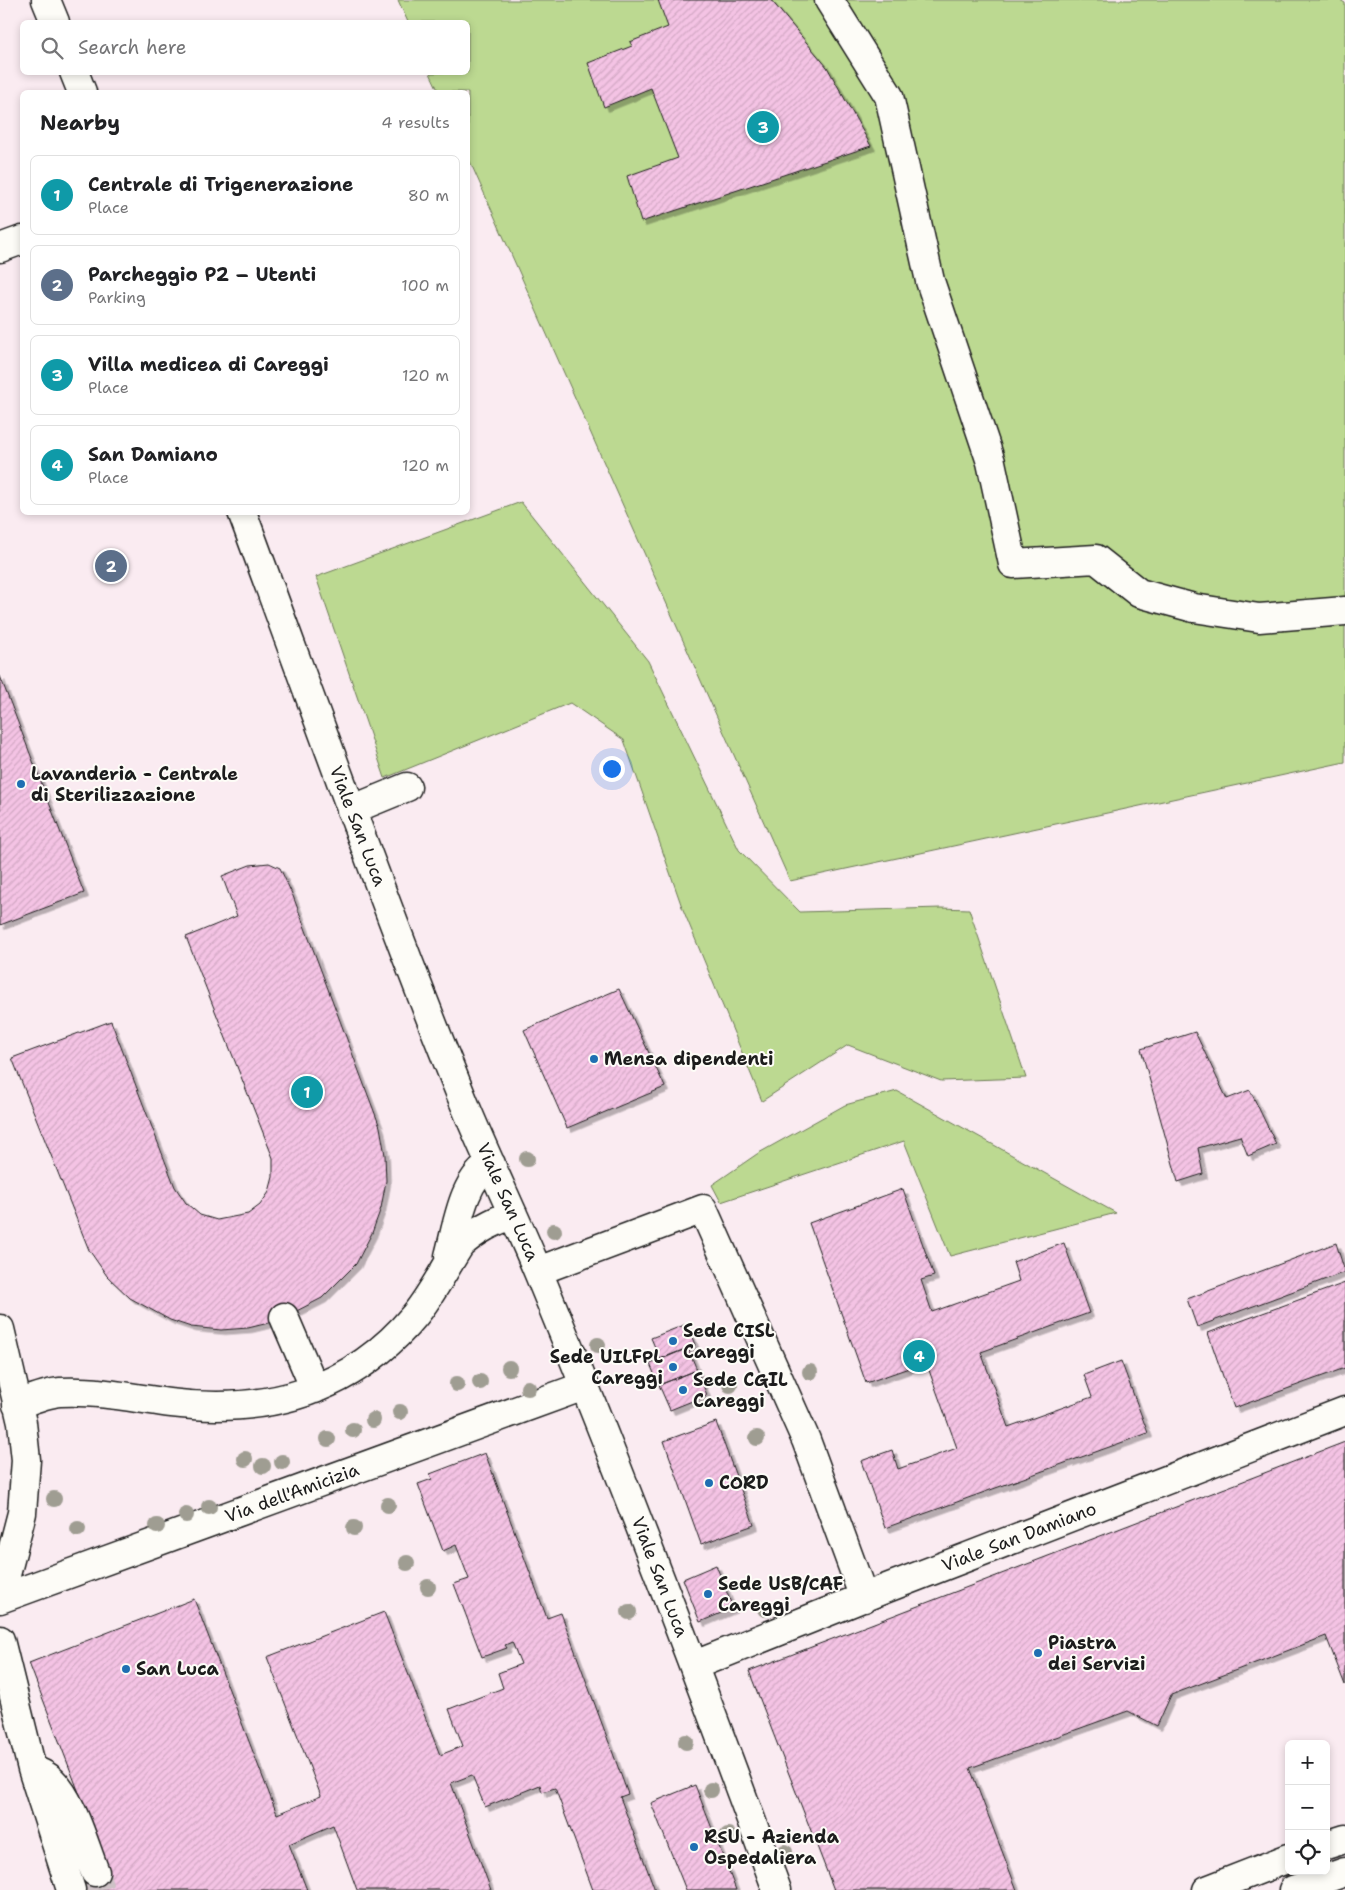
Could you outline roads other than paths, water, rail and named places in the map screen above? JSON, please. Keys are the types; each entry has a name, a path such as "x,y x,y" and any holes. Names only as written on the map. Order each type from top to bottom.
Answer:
{"lane":[{"path":"46,0 54,20"},
{"path":"829,0 889,96 930,281 991,462 1013,564 1096,559 1139,593 1194,608 1259,618 1345,611"},
{"path":"75,75 81,90"},
{"path":"0,248 20,241"},
{"name":"Viale San Luca","path":"243,515 351,810 468,1111 538,1271 695,1666 777,1890"},
{"path":"351,810 407,787"},
{"path":"446,1267 471,1184 481,1169 491,1164"},
{"path":"538,1271 703,1209 806,1440 864,1598"},
{"path":"17,1405 60,1392 94,1393 184,1405 220,1406 271,1402 325,1386 387,1346 416,1314 446,1267 469,1237 485,1226 513,1214"},
{"path":"284,1317 315,1389"},
{"path":"0,1328 11,1370 25,1445 25,1482 22,1513 0,1598"},
{"name":"Via dell'Amicizia","path":"0,1598 584,1386"},
{"name":"Viale San Damiano","path":"695,1666 864,1598 1345,1411"},
{"path":"0,1640 32,1768 71,1890"},
{"path":"32,1768 49,1778 61,1793 70,1809 95,1872"},
{"path":"1330,1844 1345,1839"},
{"path":"1207,1890 1285,1860"},
{"path":"1294,1890 1345,1872"}],"tunnel":[{"path":"95,1872 100,1890"}],"place":[{"name":"Villa medicea di Careggi","path":"763,127"},
{"name":"Parcheggio P2 – Utenti","path":"111,566"},
{"name":"Lavanderia - Centrale di Sterilizzazione","path":"21,784"},
{"name":"Mensa dipendenti","path":"594,1059"},
{"name":"Centrale di Trigenerazione","path":"307,1092"},
{"name":"Sede CISL Careggi","path":"673,1341"},
{"name":"San Damiano","path":"919,1356"},
{"name":"Sede UILFPL Careggi","path":"673,1367"},
{"name":"Sede CGIL Careggi","path":"683,1390"},
{"name":"CORD","path":"709,1483"},
{"name":"Sede USB/CAF Careggi","path":"708,1594"},
{"name":"Piastra dei Servizi","path":"1038,1653"},
{"name":"San Luca","path":"126,1669"},
{"name":"RSU - Azienda Ospedaliera","path":"694,1847"}]}
